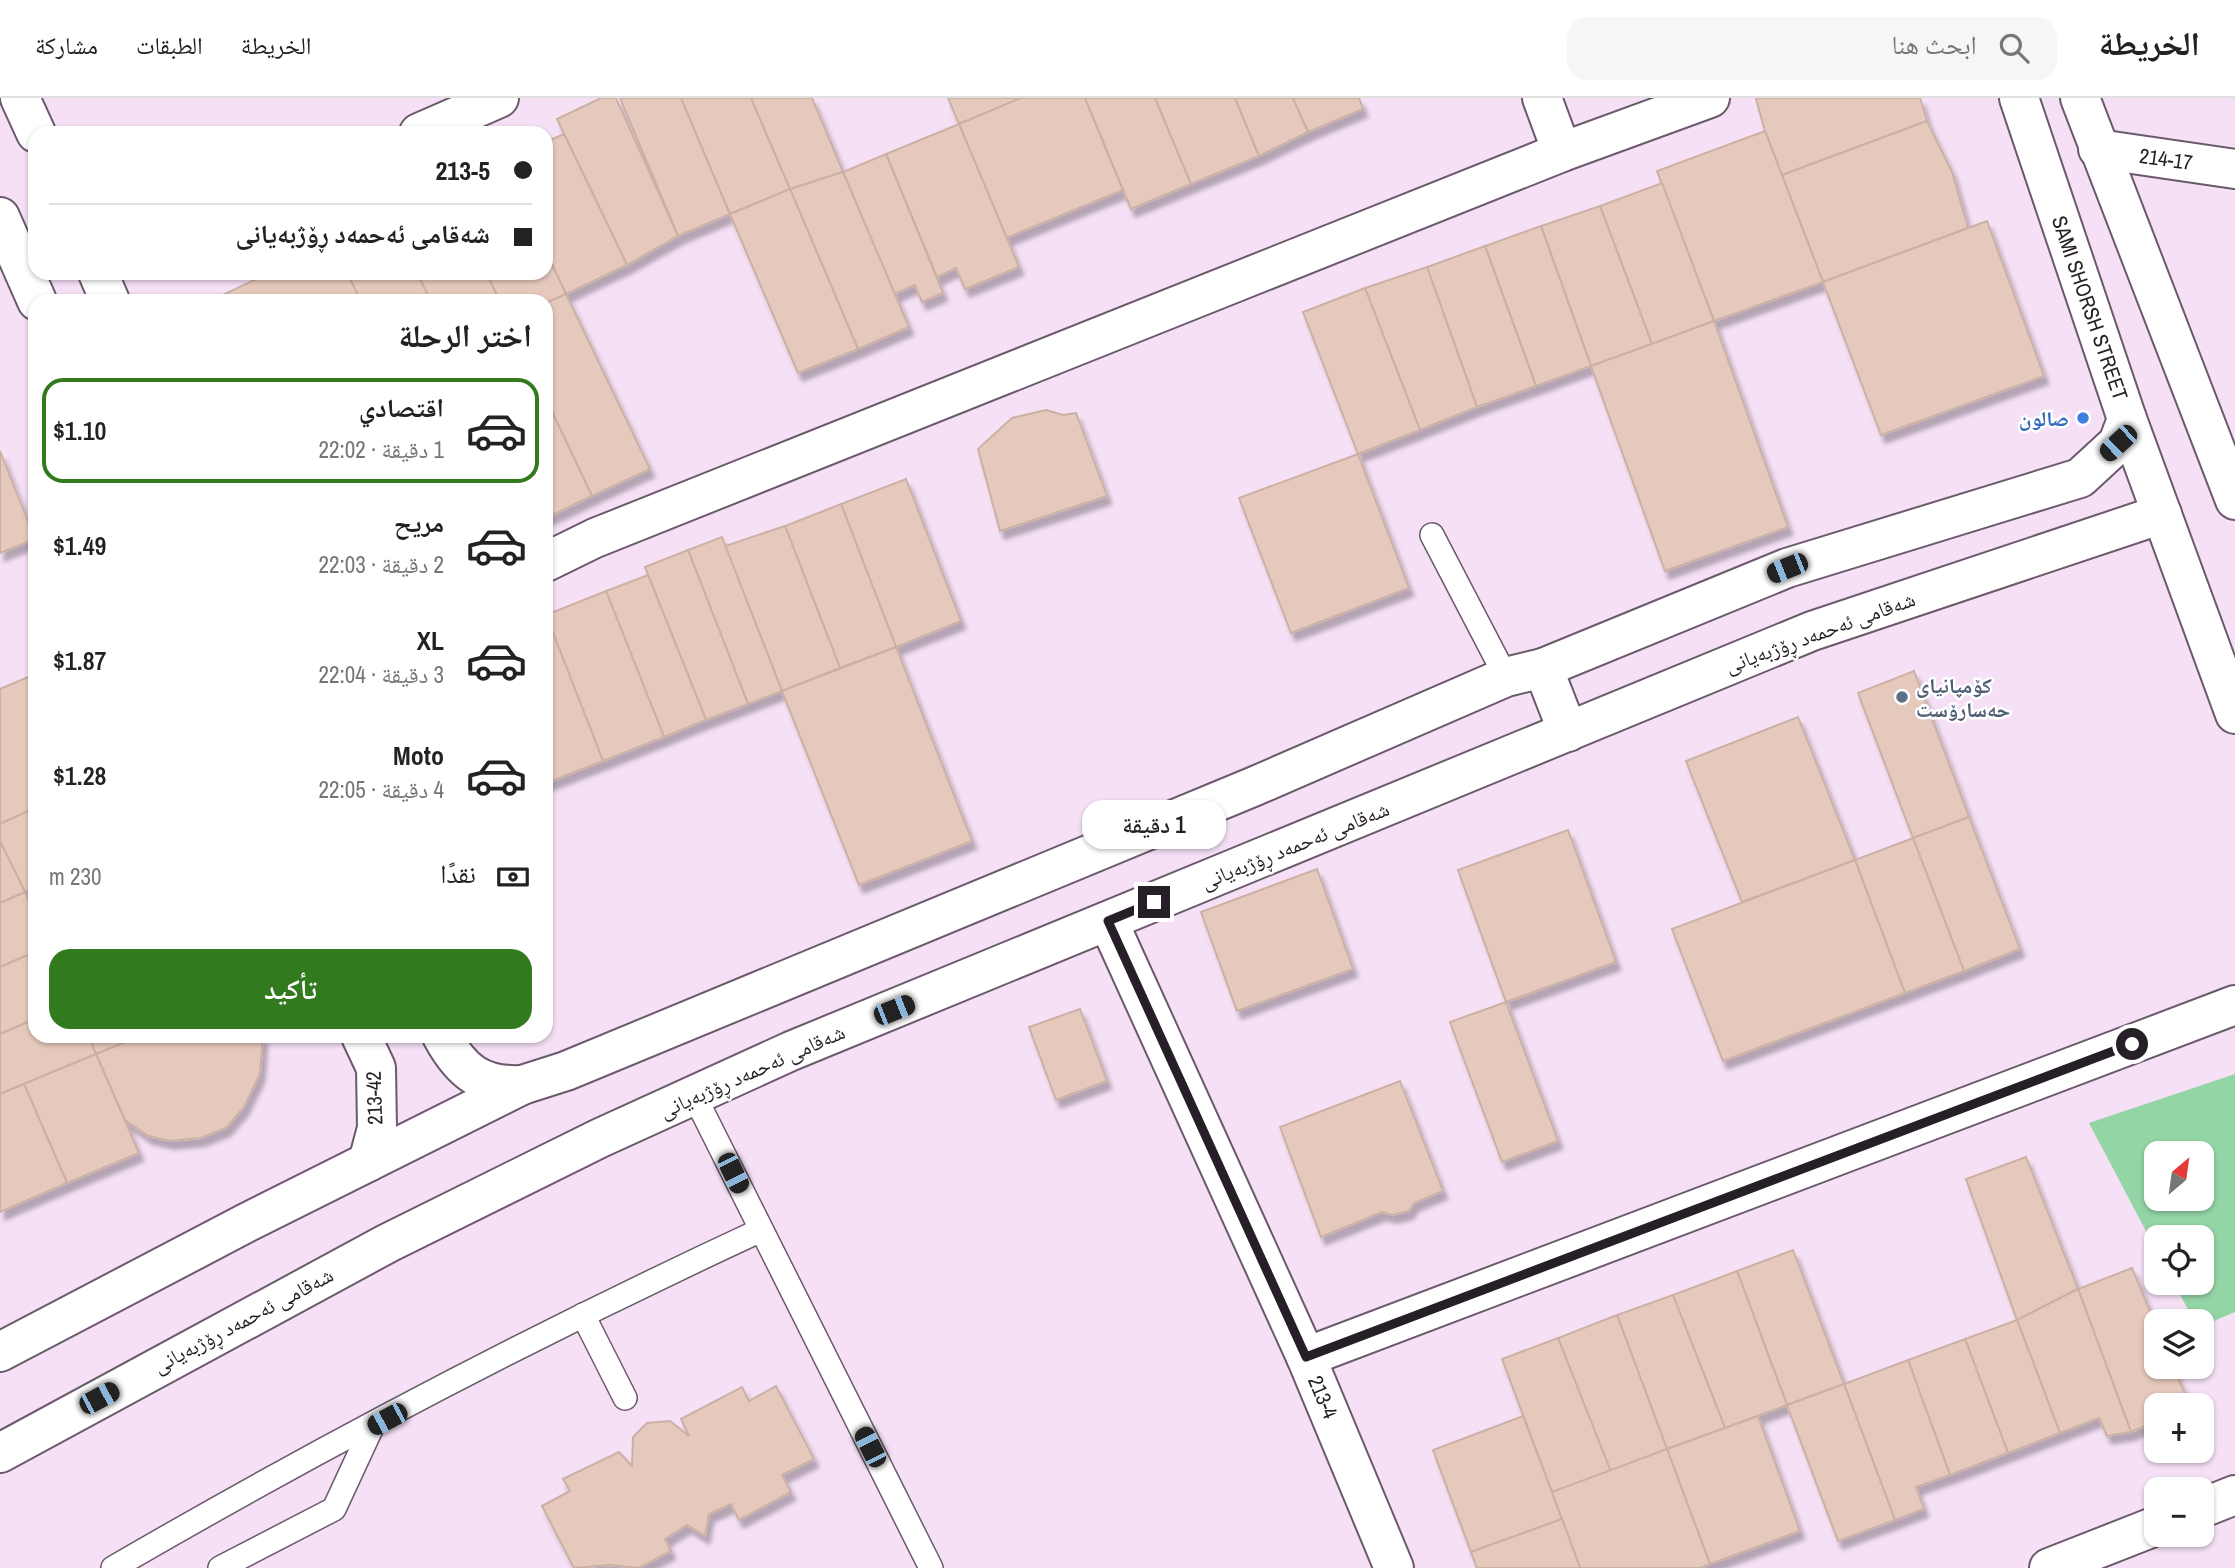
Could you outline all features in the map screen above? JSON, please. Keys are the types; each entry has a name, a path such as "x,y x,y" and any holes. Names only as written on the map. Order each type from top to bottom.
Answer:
{"street":[{"path":"20,98 33,126"},
{"path":"435,126 499,98"},
{"path":"1542,98 1562,152"},
{"path":"553,559 608,533 1562,152 1710,98"},
{"name":"SAMI SHORSH STREET","path":"2019,98 2127,419 2235,713"},
{"path":"2080,98 2235,500"},
{"name":"214-17","path":"2098,149 2235,169"},
{"path":"0,217 34,294"},
{"path":"0,1352 246,1223 522,1085 566,1070 1217,802 1506,677 1543,668 1787,568 2080,478 2118,443 2127,419"},
{"name":"شەقامی ئەحمەد ڕۆژبەیانی","path":"0,1454 388,1242 600,1138 791,1051 1812,631 2162,514"},
{"path":"1543,668 1568,732"},
{"name":"213-4","path":"1108,921 1306,1357 1394,1568"},
{"path":"1306,1357 2235,1005"},
{"name":"213-42","path":"365,1043 376,1068 377,1128 368,1162"},
{"path":"446,1043 457,1064 500,1086 522,1085"},
{"path":"2214,1503 2235,1495"},
{"path":"2049,1568 2144,1531"}],"lane":[{"path":"1432,535 1506,677"},
{"path":"694,1095 931,1568"},
{"path":"113,1568 202,1517 583,1315 761,1230"},
{"path":"583,1315 625,1398"},
{"path":"220,1568 334,1509 372,1427"}],"green space":[{"path":"2235,1074 2235,1312 2214,1321 2214,1309 2188,1309 2180,1295 2214,1295 2214,1225 2144,1225 2144,1227 2089,1123"}],"building":[{"path":"601,98 616,98 678,236 627,265 557,119"},
{"path":"620,98 681,98 730,214 678,236"},
{"path":"681,98 751,98 790,189 730,214"},
{"path":"751,98 812,98 843,172 790,189"},
{"path":"948,98 1021,98 959,124"},
{"path":"1021,98 1085,98 1123,190 1006,238 959,124"},
{"path":"1085,98 1155,98 1191,184 1131,209"},
{"path":"1155,98 1235,98 1259,156 1191,184"},
{"path":"1235,98 1293,98 1308,132 1259,156"},
{"path":"1293,98 1359,98 1363,109 1308,132"},
{"path":"1920,98 1927,121 1782,175 1765,131 1756,99"},
{"path":"1927,121 1952,172 1968,228 1823,282 1782,175"},
{"path":"959,124 1019,267 965,289 956,268 937,277 886,154"},
{"path":"1765,131 1823,282 1714,321 1657,171"},
{"path":"564,134 627,265 566,294 553,267 553,139"},
{"path":"886,154 943,293 922,302 915,285 894,294 843,172"},
{"path":"843,172 909,327 858,349 790,189"},
{"path":"1662,183 1714,321 1652,344 1600,206"},
{"path":"790,189 858,349 798,373 730,214"},
{"path":"1600,206 1652,344 1591,366 1541,226"},
{"path":"1987,221 2044,376 1881,435 1823,282"},
{"path":"1541,226 1591,366 1536,386 1485,246"},
{"path":"1485,246 1536,386 1477,407 1427,267"},
{"path":"553,267 566,294 553,300 553,294 496,294 490,280 553,280"},
{"path":"1427,267 1477,407 1420,430 1365,288"},
{"path":"254,280 350,280 358,294 225,294"},
{"path":"350,280 420,280 428,294 358,294"},
{"path":"420,280 490,280 496,294 428,294"},
{"path":"1365,288 1420,430 1358,454 1303,312"},
{"path":"566,294 650,469 592,496 553,414 553,300"},
{"path":"1714,321 1788,527 1665,571 1591,366"},
{"path":"1046,410 1063,415 1076,413 1107,496 1000,531 978,449 1012,418"},
{"path":"553,414 592,496 553,515"},
{"path":"0,451 28,521 28,542 0,553"},
{"path":"1358,454 1409,588 1291,633 1239,498"},
{"path":"906,479 961,621 896,647 841,504"},
{"path":"841,504 896,647 840,668 785,526"},
{"path":"785,526 840,668 782,691 725,546"},
{"path":"722,537 782,691 748,704 688,550"},
{"path":"688,550 748,704 706,720 645,567"},
{"path":"648,575 706,720 664,737 606,591"},
{"path":"606,591 664,737 603,761 553,633 553,612"},
{"path":"553,633 603,761 553,780"},
{"path":"896,647 972,841 859,885 782,691"},
{"path":"1914,671 1969,817 1913,838 1858,693"},
{"path":"28,677 28,811 0,824 0,689"},
{"path":"1798,717 1855,860 1742,902 1686,761"},
{"path":"28,811 28,891 25,892 0,841 0,824"},
{"path":"1969,817 2020,949 1964,971 1913,838"},
{"path":"1568,830 1616,962 1506,1002 1458,870"},
{"path":"1913,838 1964,971 1905,993 1855,860"},
{"path":"0,841 25,892 0,903"},
{"path":"1855,860 1905,993 1723,1061 1672,929"},
{"path":"1317,869 1353,969 1237,1011 1201,912"},
{"path":"25,892 28,899 28,955 0,967 0,903"},
{"path":"28,955 28,1022 0,1034 0,967"},
{"path":"1506,1002 1558,1141 1502,1162 1450,1022"},
{"path":"1080,1009 1107,1081 1056,1100 1029,1027"},
{"path":"28,1022 28,1043 92,1043 96,1054 0,1094 0,1034"},
{"path":"92,1043 123,1043 96,1054"},
{"path":"123,1043 262,1043 260,1074 244,1107 226,1128 201,1138 170,1141 148,1136 125,1120 96,1054"},
{"path":"96,1054 139,1153 67,1183 24,1084"},
{"path":"1400,1081 1443,1191 1414,1203 1409,1211 1392,1215 1382,1212 1321,1237 1280,1127"},
{"path":"24,1084 67,1183 0,1212 0,1094"},
{"path":"2026,1157 2078,1289 2017,1320 1966,1179"},
{"path":"1793,1250 1844,1384 1787,1405 1737,1271"},
{"path":"2132,1268 2149,1309 2144,1309 2144,1379 2178,1379 2185,1393 2144,1393 2144,1426 2131,1432 2078,1289"},
{"path":"1737,1271 1787,1405 1725,1428 1673,1295"},
{"path":"2078,1289 2131,1432 2107,1436 2099,1418 2060,1433 2017,1320"},
{"path":"1673,1295 1725,1428 1667,1449 1617,1315"},
{"path":"1617,1315 1667,1449 1611,1472 1558,1338"},
{"path":"2017,1320 2060,1433 2008,1453 1965,1339"},
{"path":"1558,1338 1611,1472 1552,1492 1502,1359"},
{"path":"1965,1339 2008,1453 1950,1475 1908,1360"},
{"path":"1908,1360 1950,1475 1916,1487 1924,1509 1895,1520 1844,1384"},
{"path":"1844,1384 1895,1520 1838,1541 1787,1405"},
{"path":"776,1386 814,1459 782,1475 791,1492 739,1520 731,1504 709,1514 705,1536 687,1525 665,1539 671,1551 639,1568 609,1565 574,1568 542,1506 570,1491 563,1479 619,1452 632,1466 633,1437 647,1423 670,1421 689,1436 681,1419 742,1387 749,1401"},
{"path":"1523,1416 1562,1519 1471,1552 1433,1450"},
{"path":"1758,1416 1800,1531 1710,1564 1667,1449"},
{"path":"1667,1449 1710,1564 1700,1568 1580,1568 1552,1492"},
{"path":"1562,1519 1580,1568 1477,1568 1471,1552"}],"place":[{"name":"صالون","path":"2083,418"},
{"name":"کۆمپانیای حەسارۆست","path":"1902,697"}],"route":[{"path":"1154,902 1108,921 1306,1357 2132,1044"}]}
